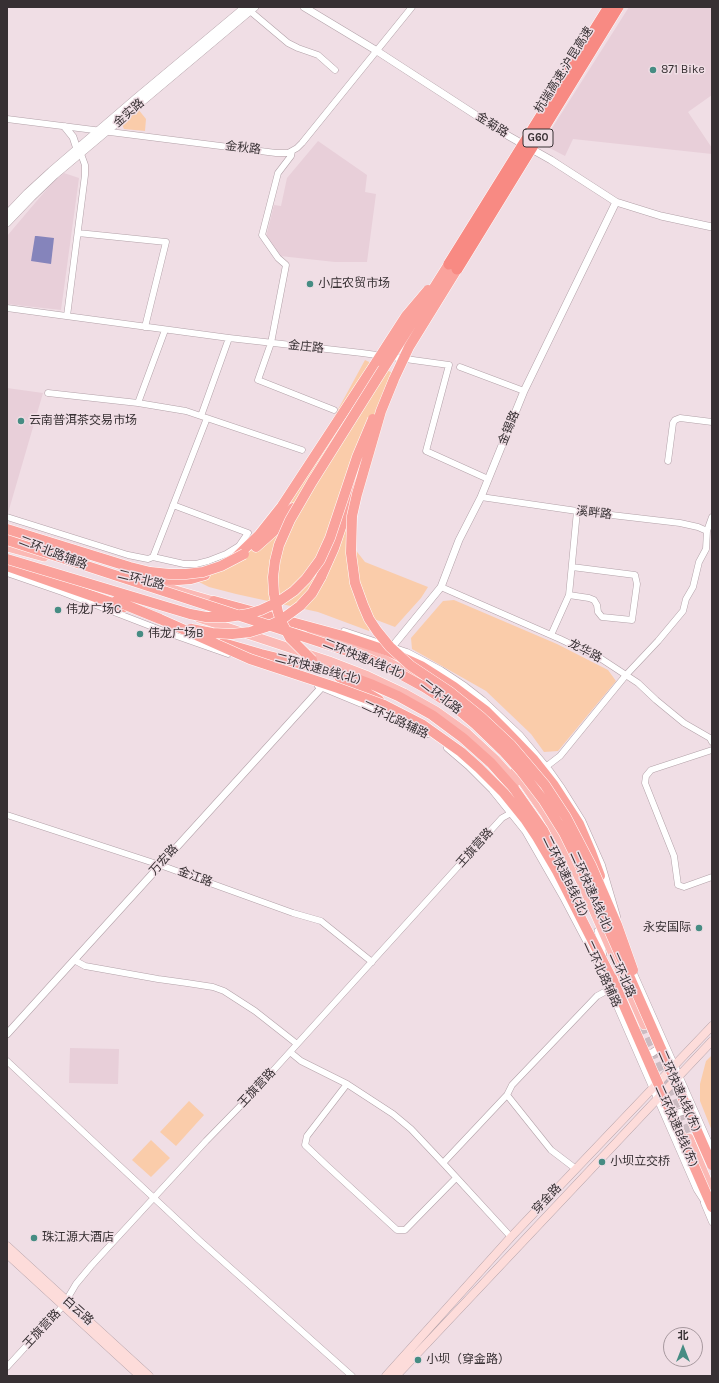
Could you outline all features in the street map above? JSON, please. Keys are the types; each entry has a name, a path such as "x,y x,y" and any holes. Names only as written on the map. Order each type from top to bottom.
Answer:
{"highway":[{"name":"杭瑞高速;沪昆高速","path":"453,267 609,7"},
{"name":"杭瑞高速;沪昆高速","path":"453,267 618,7"},
{"path":"7,558 174,610 198,616 221,618 235,617 255,612 273,605 289,595 313,570 322,555 330,538 353,468 367,434 388,388 453,267"},
{"path":"98,570 150,579 178,580 203,576 237,557 259,535 282,506 406,316 453,267"},
{"path":"7,529 141,569 169,574 194,574 231,562 257,546 284,520 312,482 453,267"},
{"path":"7,564 151,615 190,628 212,633 232,634 250,632 281,620 300,606 315,588 329,560 381,411 394,379 413,340"},
{"path":"381,411 357,494 351,530 351,553 354,576 366,612 377,631 395,652 411,666 481,716 529,764 552,795 572,828 591,865 615,919"},
{"path":"312,482 290,520 277,553 274,569 273,585 276,602 281,622 290,638 312,660 341,679 414,720 450,744 470,760 495,784 524,819 553,864 612,986"},
{"name":"二环快速A线(北)","path":"7,540 349,651 404,675 455,707 485,733 513,761 537,790 557,822 588,882 659,1037"},
{"name":"二环快速B线(北)","path":"7,564 221,643 361,680 404,699 443,723 468,742 491,763 516,791 533,815 561,864 638,1045"},
{"path":"214,600 366,643 405,658 433,673 465,694 496,721 525,750 553,784 567,805 583,834 596,865 659,1037"},
{"path":"151,615 250,659 361,696 414,720"},
{"name":"二环快速A线(东)","path":"659,1037 712,1165"},
{"name":"二环快速B线(东)","path":"638,1045 712,1207"}],"main road":[{"name":"二环北路","path":"7,547 160,584 314,633 375,655 412,674 448,701 476,726 500,753 539,804 564,847 642,1025"},
{"name":"二环北路","path":"7,558 329,661 386,684 436,712 467,733 495,759 518,784 535,806 567,861 600,930"},
{"name":"穿金路","path":"386,1376 511,1237 712,1026"},
{"name":"穿金路","path":"396,1376 712,1041"},
{"path":"712,1181 690,1137 712,1192"},
{"name":"白云路","path":"7,1246 140,1376"},
{"name":"白云路","path":"7,1254 149,1376"}],"street":[{"name":"金菊路","path":"304,7 377,51 505,134 551,160 616,202 661,216 712,227"},
{"path":"334,410 258,380 271,343 286,265 278,258 262,236 278,173 291,156 292,151 302,143 412,7"},
{"path":"250,8 288,43 318,55 335,70"},
{"name":"金实路","path":"7,223 100,130 136,98 250,8"},
{"name":"金实路","path":"7,214 32,188 107,132 250,8"},
{"name":"金秋路","path":"7,119 276,153 288,153 292,151"},
{"path":"65,126 73,137 85,165 67,316"},
{"name":"金锡路","path":"392,647 441,587 459,540 488,479 524,391 616,202"},
{"path":"78,233 166,242 145,327"},
{"name":"金庄路","path":"7,308 165,330 362,353 449,365 426,451 488,479"},
{"path":"138,403 165,330"},
{"path":"153,557 204,417 229,338"},
{"path":"460,367 524,391"},
{"path":"48,392 138,403 186,411 302,450"},
{"path":"668,461 673,423 675,420 680,418 712,422"},
{"name":"溪畔路","path":"480,497 577,511 680,523 698,527 707,531"},
{"path":"7,517 128,555 148,559 153,557 184,564 196,564 226,554 239,546 248,533 173,505"},
{"path":"551,635 569,595 577,511"},
{"path":"547,766 560,756 626,675 658,641 683,611 686,599 693,587 699,562 706,549 707,531 712,517"},
{"name":"二环北路辅路","path":"7,536 73,562 98,570"},
{"path":"569,595 594,600 597,605 598,612 602,617 632,620 637,584 635,575 572,567"},
{"name":"二环北路辅路","path":"7,573 321,688 393,716 433,737 451,750 472,770 492,790 511,813 551,874 612,986"},
{"name":"龙华路","path":"441,587 600,658 638,683 684,723 710,738 712,742"},
{"path":"214,600 316,624 359,636 406,652 433,666 474,693 511,725 547,766 573,804 596,850 607,879 626,949 636,978 659,1037 662,1041 660,1046 652,1053 647,1054 641,1053 638,1045"},
{"name":"万宏路","path":"7,1034 321,688"},
{"path":"712,750 651,770 646,776 645,783 674,856 679,886 684,887 712,877"},
{"name":"王旗营路","path":"7,1367 65,1304 76,1284 154,1197 290,1052 502,818 511,813"},
{"name":"金江路","path":"7,815 160,865 293,913 321,921 372,962"},
{"path":"600,930 626,961 636,978"},
{"path":"443,1163 507,1095 512,1085 597,996 612,986 604,971 600,930"},
{"path":"74,960 85,966 158,979 188,982 213,987 224,991 255,1011 297,1044"},
{"path":"659,1037 674,1065 712,1151"},
{"path":"638,1045 653,1087 712,1222"},
{"path":"290,1052 301,1061 347,1084 393,1114 443,1163 511,1237"},
{"path":"7,1061 199,1240 352,1376"},
{"path":"347,1084 307,1136 305,1144 324,1164 397,1230 406,1230 456,1178"},
{"path":"507,1095 551,1150 576,1169"},
{"path":"672,1130 672,1118 676,1114 687,1111 692,1112 698,1119"},
{"path":"697,1189 712,1211"}],"shaded area":[{"path":"629,7 712,7 712,95 688,112 712,148 712,154 573,139 565,156 542,144"},
{"path":"138,109 146,119 145,131 124,129 121,122"},
{"path":"318,141 367,175 365,192 376,194 367,262 335,262 280,256 266,237 274,205 281,206 287,178"},
{"path":"64,173 79,178 61,310 7,304 7,236 52,183"},
{"path":"365,360 397,375 356,516 354,548 365,562 428,587 421,598 395,627 374,619 369,631 318,612 209,587 189,577 223,561 261,535 287,503"},
{"name":"云南普洱茶交易市场","path":"7,388 43,393 8,513 7,513"},
{"path":"454,600 557,644 608,670 616,681 558,751 544,752 531,734 486,691 412,649 411,638 443,601"},
{"path":"70,1048 119,1049 118,1084 69,1083"},
{"path":"712,1055 712,1131 700,1101 700,1084 706,1061"},
{"path":"189,1101 204,1115 176,1146 160,1132"},
{"path":"151,1140 170,1158 151,1177 132,1160"}],"water":[{"path":"35,236 54,238 51,264 31,261"}],"tunnel":[{"path":"640,1026 689,1138"}],"place":[{"name":"871 Bike","path":"653,70"},
{"name":"小庄农贸市场","path":"310,284"},
{"name":"云南普洱茶交易市场","path":"21,421"},
{"name":"伟龙广场C","path":"58,610"},
{"name":"伟龙广场B","path":"140,634"},
{"name":"永安国际","path":"699,928"},
{"name":"小坝立交桥","path":"602,1162"},
{"name":"珠江源大酒店","path":"34,1238"},
{"name":"小坝（穿金路）","path":"418,1360"}]}
